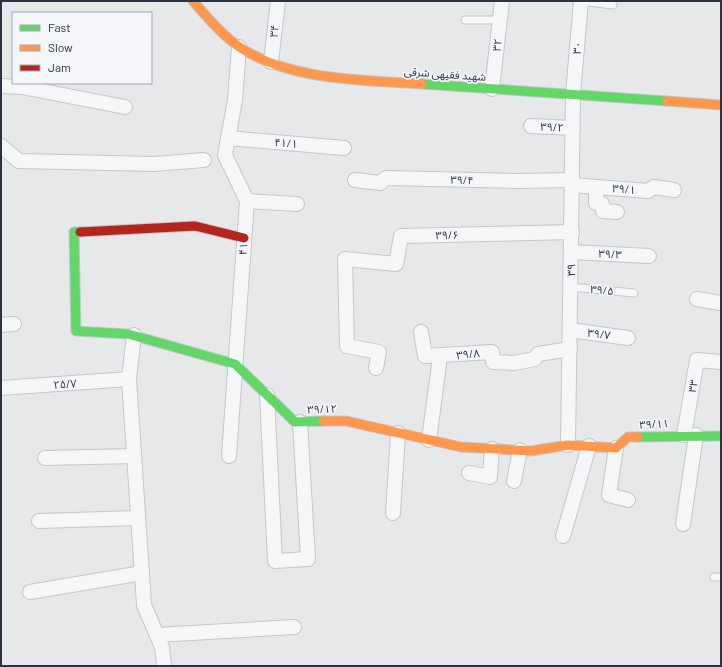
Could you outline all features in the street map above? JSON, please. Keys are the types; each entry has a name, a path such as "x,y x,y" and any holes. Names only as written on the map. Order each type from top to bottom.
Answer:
{"street":[{"name":"شهید فقیهی شرقی","path":"193,1 219,30 239,46 255,56 293,70 343,80 573,94 721,105"},
{"name":"۳۴","path":"271,62 278,1"},
{"name":"۳۲","path":"492,89 502,1"},
{"name":"۳۰","path":"573,94 581,1"},
{"path":"239,46 235,100 225,155 247,201 297,204"},
{"path":"1,86 22,87 125,107"},
{"name":"۳۹","path":"568,445 573,94"},
{"name":"۳۹/۲","path":"532,126 573,128"},
{"name":"۴۱/۱","path":"228,138 344,148"},
{"path":"1,146 19,161 154,164 204,160"},
{"name":"۳۹/۴","path":"354,180 380,183 386,178 572,182"},
{"name":"۳۹/۱","path":"572,182 596,187 648,191 654,187 674,190"},
{"path":"596,187 596,203 602,204 603,211 617,212"},
{"name":"۴۱","path":"230,456 247,201"},
{"name":"۳۹/۱۲","path":"244,238 194,226 74,232 76,331 134,335 235,364 295,422 346,421 461,448 531,450 568,445"},
{"name":"۳۹/۶","path":"376,368 379,352 347,346 345,259 396,264 401,236 572,232"},
{"name":"۳۹/۳","path":"571,252 649,256"},
{"path":"697,299 721,303"},
{"name":"۳۹/۷","path":"570,330 628,338"},
{"name":"۳۹/۸","path":"421,332 425,356 440,357 492,352 493,362 514,363 535,359 538,354 570,349"},
{"path":"134,335 129,379 144,605 162,647 164,666"},
{"path":"429,440 440,357"},
{"name":"۳۳","path":"690,435 697,360 721,362"},
{"name":"۲۵/۷","path":"1,388 129,379"},
{"path":"267,395 275,561 308,558 300,422"},
{"path":"393,514 398,433"},
{"path":"682,524 690,435"},
{"name":"۳۹/۱۱","path":"616,448 628,438 690,435 721,436"},
{"path":"568,445 616,448 609,495 628,500"},
{"path":"563,536 589,446"},
{"path":"469,473 490,477 492,449"},
{"path":"514,481 520,450"},
{"path":"45,458 134,456"},
{"path":"39,521 138,518"},
{"path":"30,592 142,573"},
{"path":"157,635 294,627"}],"lane":[{"path":"581,1 613,5"},
{"path":"465,20 500,20"},
{"name":"۳۹/۵","path":"571,288 634,293"}],"traffic: fast":[{"path":"422,84 667,101"},
{"path":"80,232 74,232 76,331 128,334 235,364 295,422 323,421"},
{"path":"638,437 721,436"}],"traffic: slow":[{"path":"193,1 220,31 238,46 258,58 280,66 327,77 422,84"},
{"path":"667,101 721,105"},
{"path":"323,421 346,421 461,447 531,451 568,445 616,448 628,437 638,437"}],"traffic: jam":[{"path":"80,232 195,226 244,238"}]}
